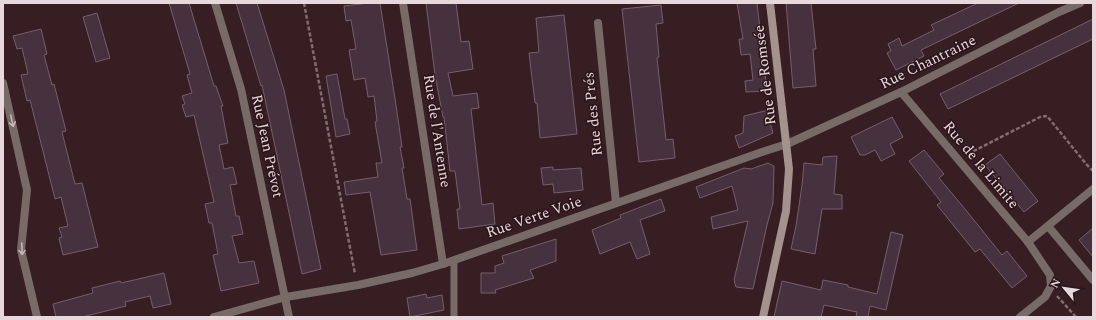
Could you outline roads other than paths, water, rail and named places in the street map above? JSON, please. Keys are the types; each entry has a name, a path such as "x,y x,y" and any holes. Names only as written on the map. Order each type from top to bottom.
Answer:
{"main road":[{"name":"Rue de Romsée","path":"763,317 786,211 789,169 770,3"}],"street":[{"name":"Rue Jean Prévot","path":"215,3 241,89 289,317"},
{"name":"Rue de l'Antenne","path":"403,3 443,264"},
{"name":"Rue Chantraine","path":"787,144 901,92 1059,12 1080,3"},
{"name":"Rue des Prés","path":"598,23 616,203"},
{"path":"3,83 27,190 21,250 37,317"},
{"name":"Rue de la Limite","path":"901,92 957,160 1028,242 1050,275 1051,286 1045,297 1020,317"},
{"name":"Rue Verte Voie","path":"214,317 286,297 358,285 412,273 443,264 787,144"},
{"path":"1028,242 1093,189"},
{"path":"1048,226 1093,280"}],"lane":[{"path":"454,260 454,317"}]}
